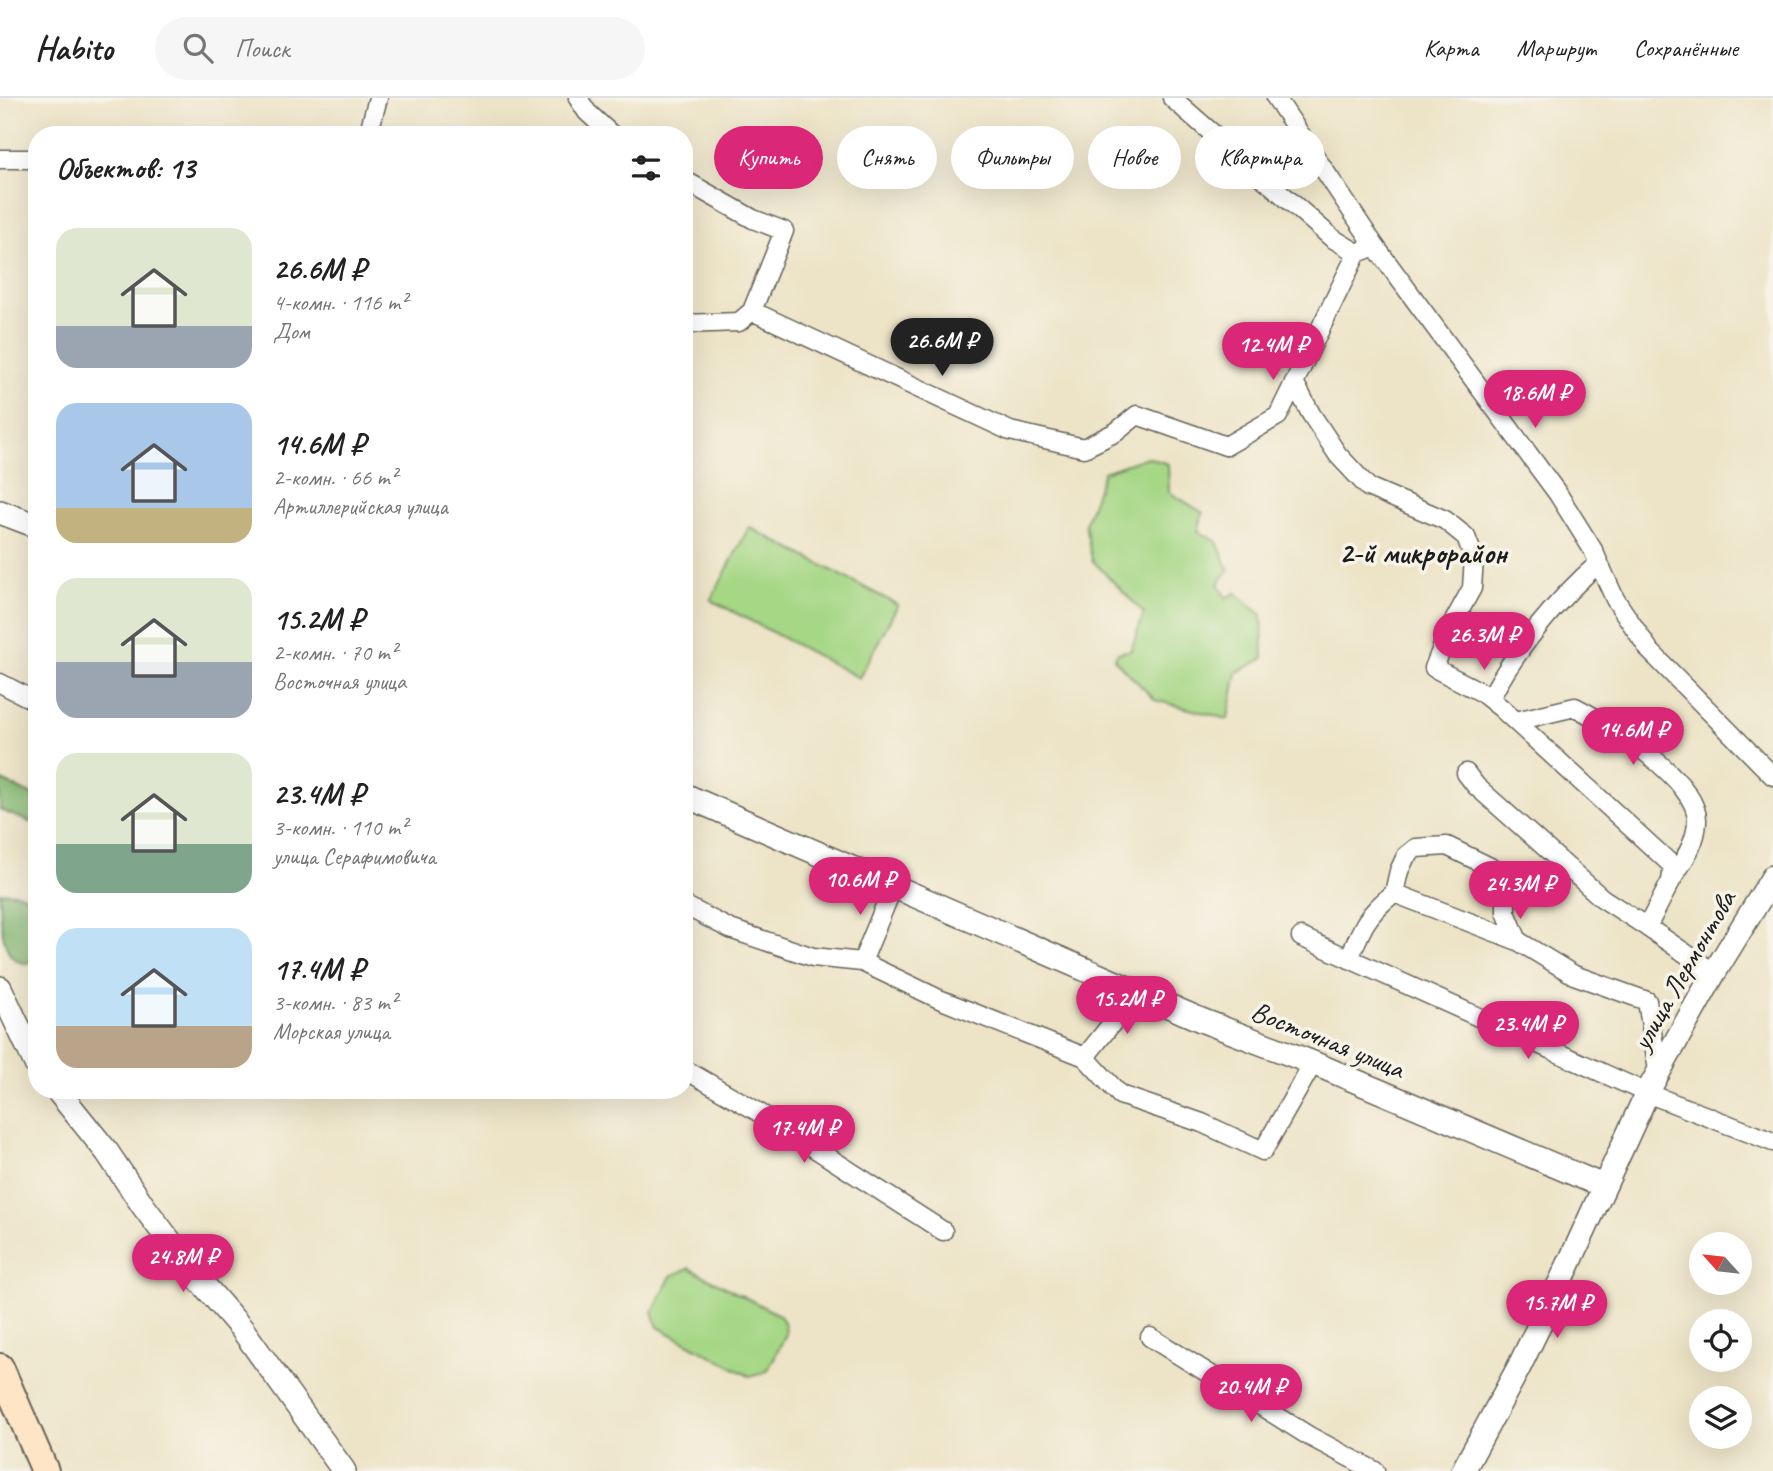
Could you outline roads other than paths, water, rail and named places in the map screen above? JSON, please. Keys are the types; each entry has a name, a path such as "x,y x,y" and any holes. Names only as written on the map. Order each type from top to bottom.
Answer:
{"main road":[{"path":"0,1367 45,1471"}],"street":[{"path":"370,126 378,98"},
{"path":"578,98 587,113 602,126"},
{"path":"1172,98 1332,237 1357,253"},
{"path":"1276,98 1375,246 1558,494 1599,563 1615,599 1650,651 1773,776"},
{"path":"0,159 28,159"},
{"path":"693,185 753,219 784,231 752,311 739,322 693,324"},
{"path":"752,311 1010,431 1084,448 1116,432 1137,415 1226,446 1278,416 1357,253 1375,246"},
{"path":"1294,382 1338,455 1368,487 1445,520 1466,537 1474,558 1472,589 1449,629 1433,668 1481,692 1516,721 1673,866 1671,881"},
{"path":"0,512 28,523"},
{"path":"1490,699 1502,676 1572,586 1599,563"},
{"path":"0,683 28,697"},
{"path":"1516,721 1575,706 1604,721 1643,750 1673,777 1688,795 1698,819 1693,844 1647,927"},
{"path":"1466,773 1476,786 1602,898 1714,973"},
{"name":"Восточная улица","path":"693,799 894,884 1201,1020 1313,1063 1603,1186"},
{"path":"1349,959 1365,922 1379,905 1394,893 1406,856 1416,848 1447,846 1490,867 1506,895 1506,912 1518,941"},
{"name":"улица Лермонтова","path":"1463,1471 1520,1367 1658,1070 1773,877"},
{"path":"862,962 894,884"},
{"path":"1394,893 1518,941 1574,975 1647,1001 1658,1070"},
{"path":"693,910 730,929 813,957 862,962 939,999 1085,1057 1119,1095 1202,1123 1263,1151 1313,1063"},
{"path":"1301,937 1647,1093 1773,1142"},
{"path":"0,988 28,1047"},
{"path":"1085,1057 1137,992"},
{"path":"693,1074 755,1110 943,1230"},
{"path":"64,1099 107,1152 196,1276 242,1329 344,1471"},
{"path":"1150,1337 1309,1436 1375,1471"}],"district":[{"name":"2-й микрорайон","path":"1423,553"}]}
